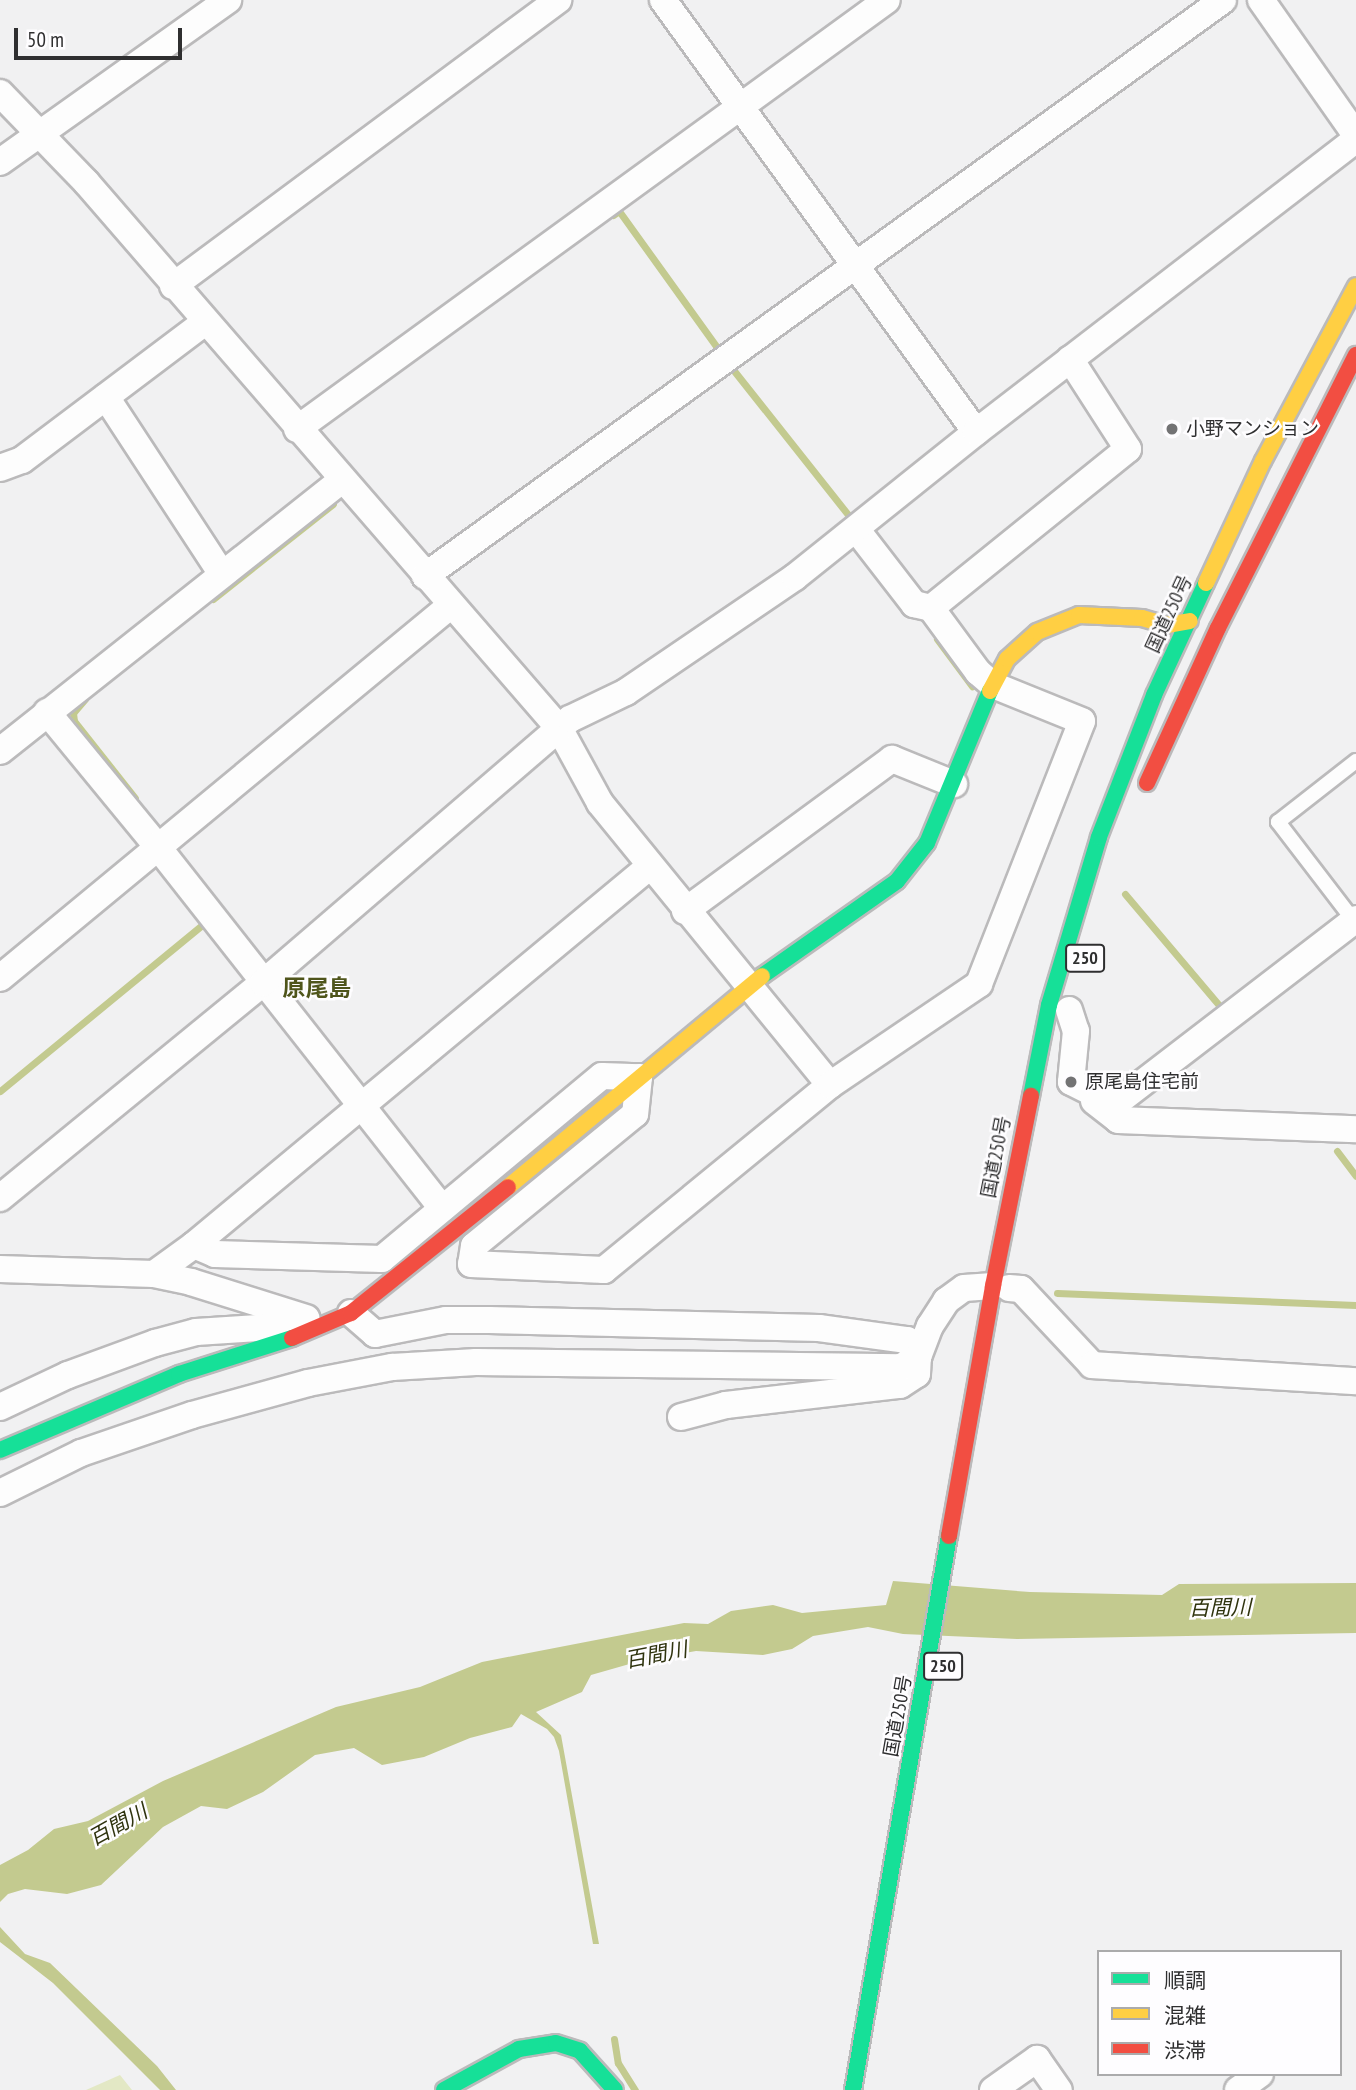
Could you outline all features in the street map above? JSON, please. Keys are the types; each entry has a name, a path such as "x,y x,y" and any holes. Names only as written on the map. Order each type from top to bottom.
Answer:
{"main road":[{"name":"国道250号","path":"935,1714 1027,1106 1068,938 1119,785 1154,695 1236,516 1356,286"},
{"path":"1329,336 1356,306"},
{"path":"1140,802 1154,763 1212,640 1356,355"},
{"path":"0,1450 179,1374 273,1346 339,1319 747,987 897,881 927,843 954,784 993,685 1007,659 1037,632 1079,615 1142,618 1167,625 1190,621"},
{"name":"国道250号","path":"853,2090 867,2026 999,1296 1059,1074"},
{"path":"444,2090 519,2049 556,2043 580,2051 615,2090"}],"street":[{"path":"0,162 228,0"},
{"path":"173,286 558,0"},
{"path":"663,0 976,432"},
{"path":"297,429 887,0"},
{"path":"425,576 1223,0"},
{"path":"0,1198 263,983 543,745 569,719 625,692 795,577 976,432 1356,137 1261,0"},
{"path":"0,93 86,182 173,286 559,728 600,803 685,911 830,1085"},
{"path":"1,462 22,460 205,322"},
{"path":"931,608 1128,449 1070,359"},
{"path":"106,397 222,574"},
{"path":"0,751 342,480"},
{"path":"194,1245 215,1254 382,1259 602,1076 639,1077 635,1114 474,1246 471,1264 604,1270 830,1085 979,985 1082,721 993,685 978,672 931,608 914,604 856,529"},
{"path":"0,978 451,605"},
{"path":"47,712 157,846 442,1209"},
{"path":"685,911 892,759 954,784"},
{"path":"154,1274 194,1245 650,866"},
{"path":"1059,1074 1115,1104 1355,920"},
{"path":"1059,1074 1076,1031 1071,1003"},
{"path":"1059,1074 1118,1120 1356,1129"},
{"path":"0,1269 154,1274 339,1319 375,1334 446,1320 818,1328 907,1340 918,1357"},
{"path":"681,1417 726,1405 900,1385 917,1374 918,1357 930,1326 946,1301 964,1288 999,1296 1021,1289 1092,1366 1356,1381"},
{"path":"0,1407 68,1376 155,1343 196,1332 339,1319"},
{"path":"0,1493 81,1454 192,1415 308,1383 393,1367 477,1362 901,1367 918,1357"},
{"path":"993,2090 1037,2059 1059,2090"},
{"path":"1238,2090 1256,2076"}],"lane":[{"path":"1355,920 1278,822 1356,761"}],"shaded area":[{"path":"120,2075 132,2090 86,2090"}],"water":[{"name":"百間川","path":"893,1581 1030,1592 1162,1595 1179,1584 1356,1583 1356,1633 1017,1639 903,1634 868,1627 813,1636 792,1649 763,1655 696,1651 640,1661 591,1675 582,1692 536,1712 561,1735 599,1944 593,1944 559,1751 554,1737 547,1729 521,1714 512,1727 470,1738 424,1757 382,1765 354,1748 315,1755 263,1792 227,1809 201,1806 163,1827 101,1885 67,1894 25,1889 8,1894 0,1902 0,1865 28,1850 54,1829 88,1821 163,1781 336,1707 420,1687 482,1662 684,1623 708,1624 731,1611 773,1605 802,1613 886,1605"},
{"path":"0,1927 25,1954 50,1963 157,2066 176,2090 160,2090 53,1983 0,1942"}],"waterway":[{"path":"613,215 619,211 719,350"},
{"path":"731,367 853,521"},
{"path":"213,599 333,504"},
{"path":"937,639 972,686"},
{"path":"85,699 73,713 74,721 135,798"},
{"path":"1125,894 1223,1010"},
{"path":"0,1091 203,924"},
{"path":"1337,1151 1356,1176"},
{"path":"1057,1293 1356,1305"},
{"path":"614,2039 618,2063 635,2090"}],"traffic: fast":[{"path":"1031,1096 1049,1005 1099,837 1154,695 1206,583"},
{"path":"762,976 897,881 927,843 990,691"},
{"path":"0,1450 179,1374 292,1338"},
{"path":"853,2090 949,1536"},
{"path":"444,2090 519,2049 556,2043 580,2051 615,2090"}],"traffic: slow":[{"path":"1206,583 1263,461 1356,286"},
{"path":"990,691 1007,659 1037,632 1079,615 1142,618 1167,625 1190,621"},
{"path":"508,1187 762,976"}],"traffic: jam":[{"path":"1147,783 1218,628 1356,355"},
{"path":"949,1536 993,1286 1031,1096"},
{"path":"292,1338 351,1313 508,1187"}],"place":[{"name":"小野マンション","path":"1172,429"},
{"name":"原尾島住宅前","path":"1071,1082"}],"district":[{"name":"原尾島","path":"317,988"}]}
